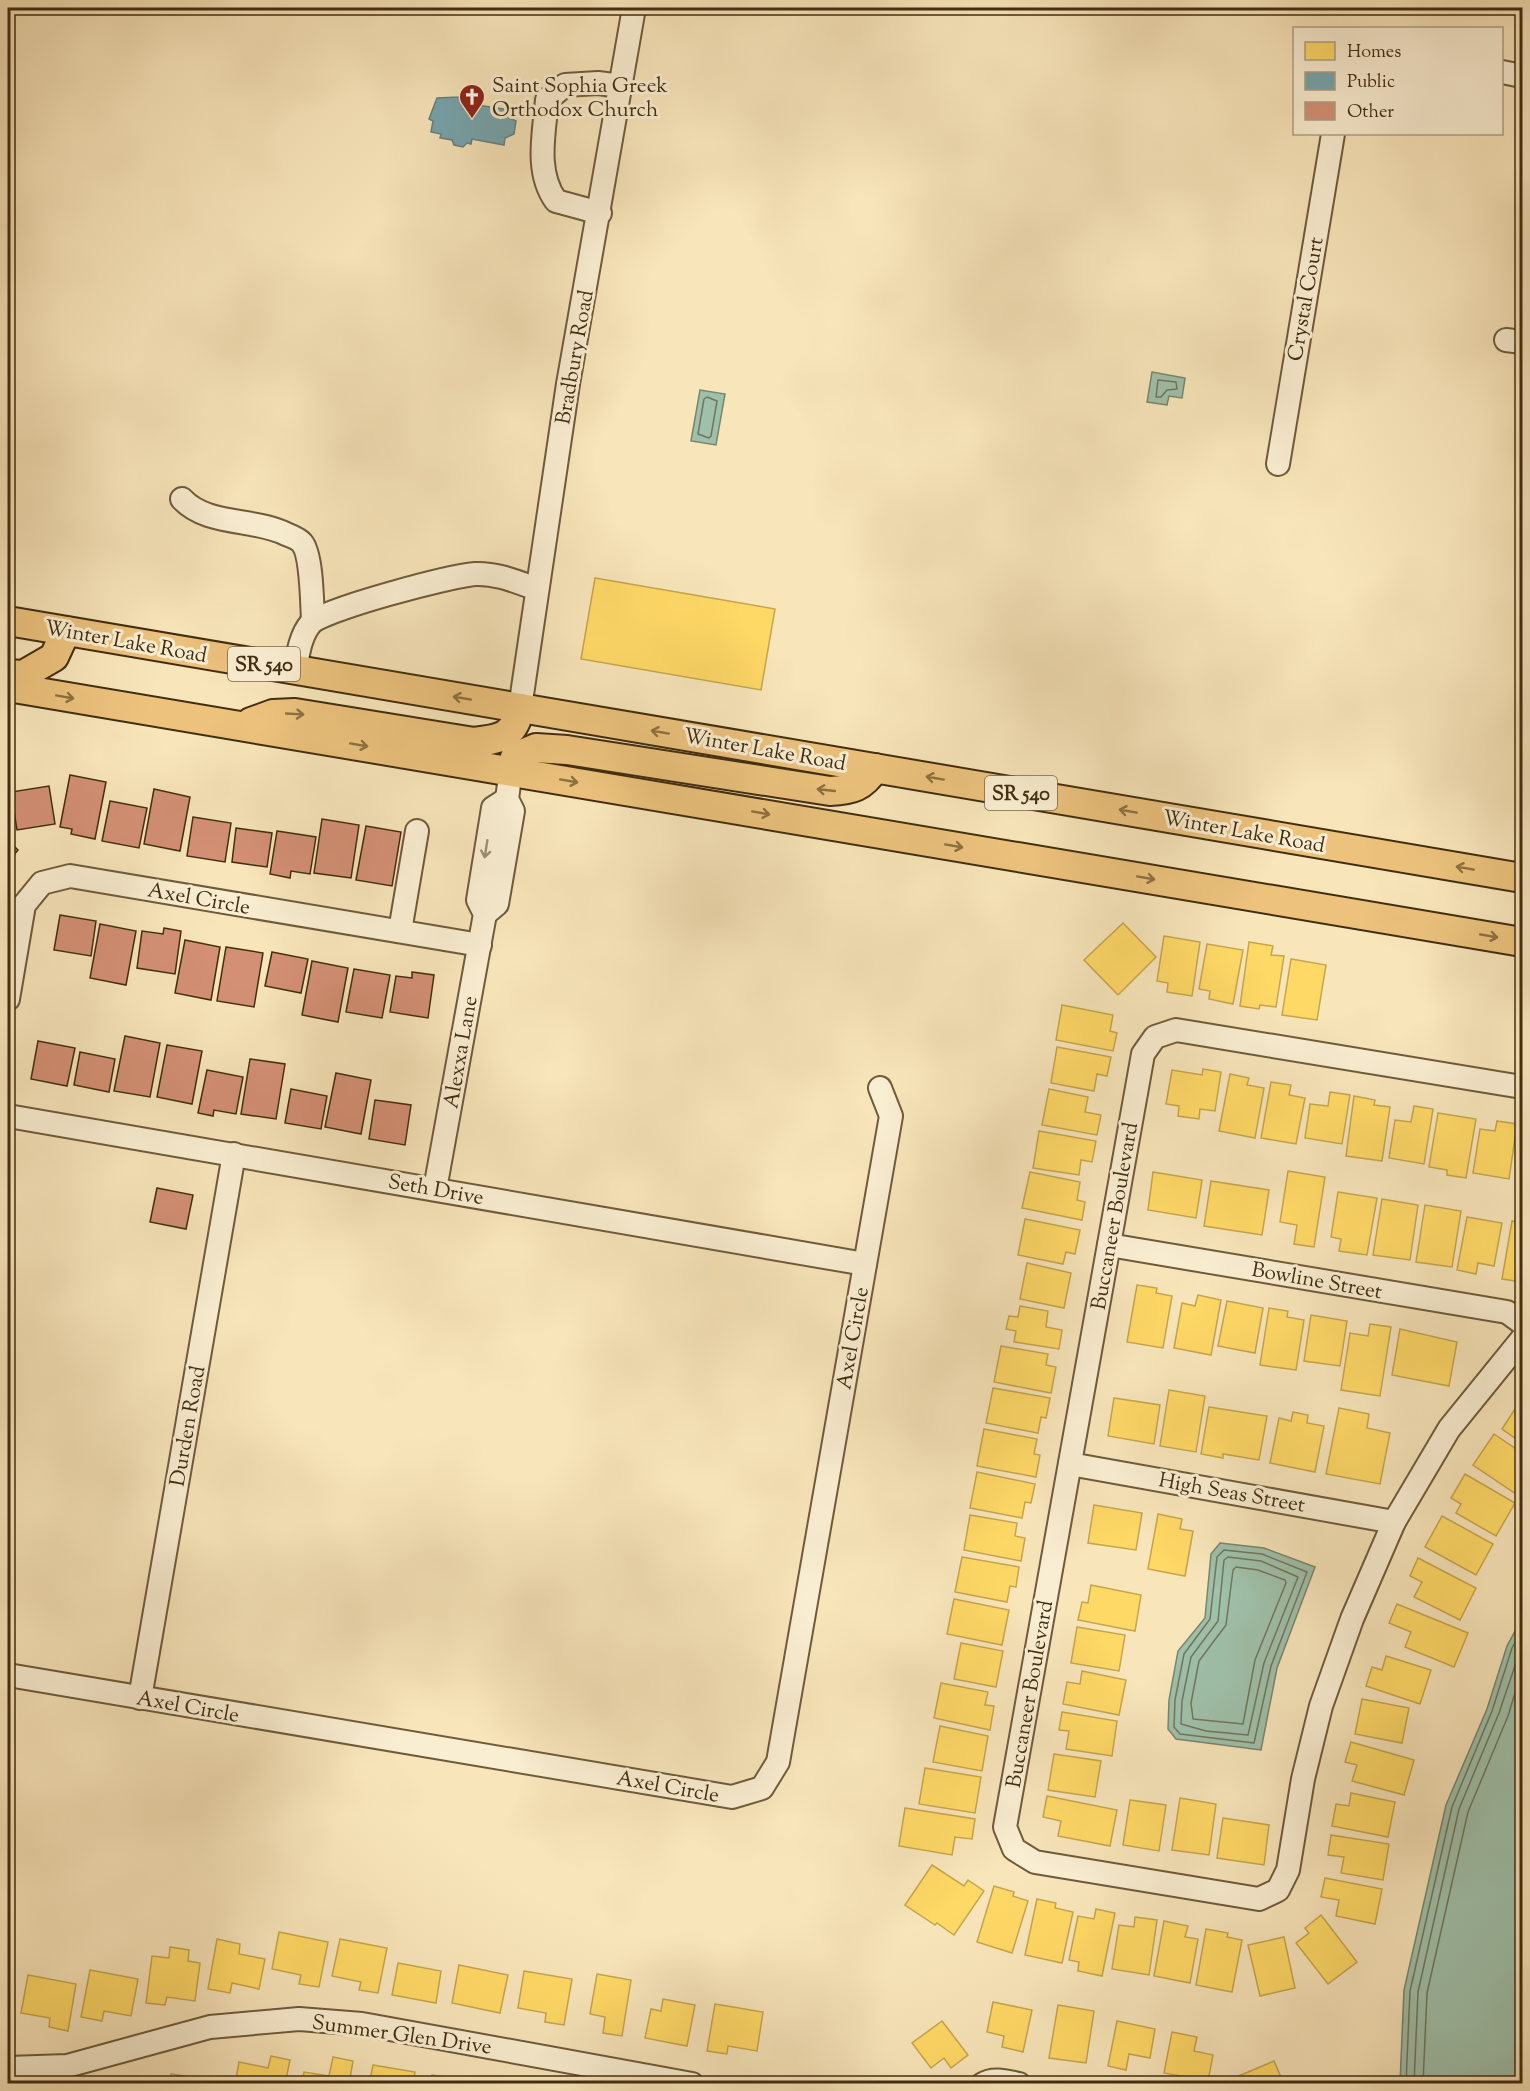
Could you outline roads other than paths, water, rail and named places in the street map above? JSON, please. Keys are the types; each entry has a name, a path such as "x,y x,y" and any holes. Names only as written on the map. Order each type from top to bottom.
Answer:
{"main road":[{"name":"Winter Lake Road","path":"8,621 1522,878"},
{"path":"8,674 23,675 54,657 66,630"},
{"path":"8,687 1522,942"},
{"path":"239,726 273,714 295,713 474,742 502,737 511,731 516,725 519,708"},
{"path":"512,771 515,757 536,748 567,750 830,791 850,790 865,783 875,768"}],"street":[{"name":"Bradbury Road","path":"519,708 568,384 600,213 634,8"},
{"path":"1503,72 1522,76"},
{"path":"600,213 556,201 546,188 542,158 547,100 565,85 598,83 621,86"},
{"name":"Crystal Court","path":"1278,464 1333,135"},
{"path":"182,499 190,508 201,513 273,528 302,543 307,555 313,621"},
{"path":"295,671 304,632 313,621 328,614 412,588 476,574 502,577 537,589"},
{"name":"Alexxa Lane","path":"435,1189 485,914 478,900 493,808 507,799 512,771"},
{"path":"400,931 417,831"},
{"name":"Axel Circle","path":"8,999 24,905 42,883 70,876 480,945"},
{"name":"Buccaneer Boulevard","path":"1522,1087 1176,1030 1155,1037 1143,1054 1005,1827 1014,1849 1035,1862 1258,1899 1278,1890 1288,1870 1303,1779 1321,1706 1352,1619 1394,1522 1449,1429 1522,1339"},
{"name":"Axel Circle","path":"8,1675 732,1797 762,1788 778,1762 891,1116 880,1088"},
{"name":"Seth Drive","path":"8,1116 865,1264"},
{"name":"Durden Road","path":"140,1698 234,1154"},
{"name":"Bowline Street","path":"1109,1245 1507,1312 1522,1323"},
{"name":"High Seas Street","path":"1070,1464 1394,1522"},
{"name":"Summer Glen Drive","path":"8,2068 67,2066 210,2027 299,2019 362,2024 692,2084"},
{"path":"983,2084 1000,2080 1019,2084"}],"water":[{"path":"1152,372 1185,378 1182,398 1169,396 1167,405 1147,402"},
{"path":"700,390 725,394 716,445 691,441"},
{"path":"1220,1543 1264,1548 1315,1567 1277,1668 1261,1750 1176,1739 1168,1729 1169,1700 1178,1651 1205,1618 1211,1554"},
{"path":"1522,1618 1522,2083 1400,2083 1404,1990 1446,1805 1487,1709 1507,1646"}],"place":[{"name":"Saint Sophia Greek Orthodox Church","path":"472,120"}]}
